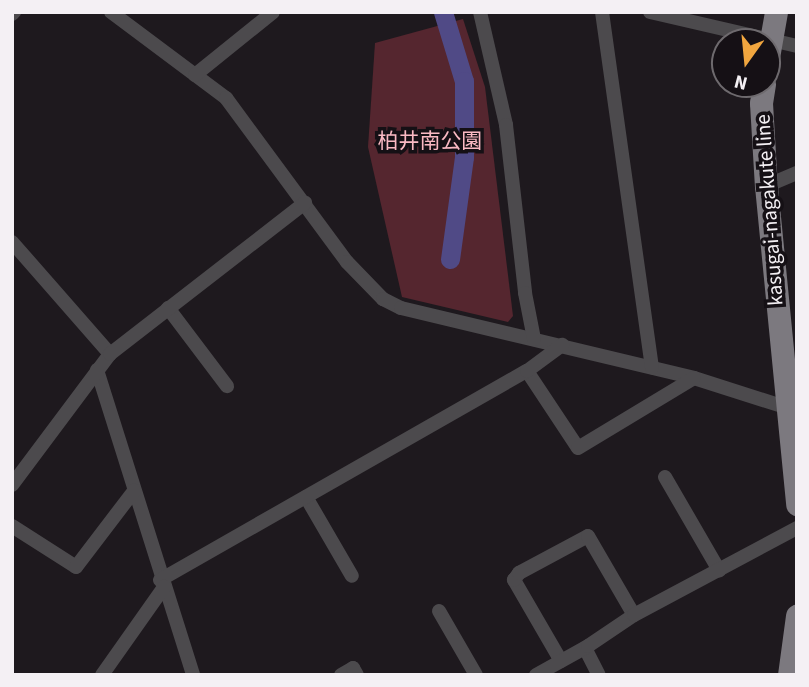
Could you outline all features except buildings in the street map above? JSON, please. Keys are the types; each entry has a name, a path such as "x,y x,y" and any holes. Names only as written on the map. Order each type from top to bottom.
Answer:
{"main road":[{"name":"kasugai-nagakute line","path":"762,98 766,186 785,407 797,504"},
{"path":"789,675 797,616"}],"street":[{"path":"111,12 226,98 347,262 383,299 401,308 694,378 785,407"},
{"path":"195,75 273,12"},
{"path":"480,12 506,125 525,293 534,339"},
{"path":"602,12 652,367"},
{"path":"650,12 724,28"},
{"path":"766,186 797,173"},
{"path":"12,485 110,354 305,203"},
{"path":"12,242 110,354"},
{"path":"167,308 226,386"},
{"path":"102,675 162,584 306,497 527,371 562,345"},
{"path":"97,370 162,584 193,675"},
{"path":"527,371 578,448 694,378"},
{"path":"665,477 719,570"},
{"path":"12,526 76,567 134,491"},
{"path":"306,497 352,576"},
{"path":"536,675 585,648 634,615 797,528"},
{"path":"561,661 514,580 519,573 588,537 634,615"},
{"path":"439,611 475,675"},
{"path":"585,648 599,675"},
{"path":"341,675 353,668 357,675"}],"green space":[{"name":"柏井南公園","path":"463,19 485,87 513,316 508,322 402,297 368,147 375,43"}],"waterway":[{"path":"443,12 464,81 464,157 450,259"}]}
